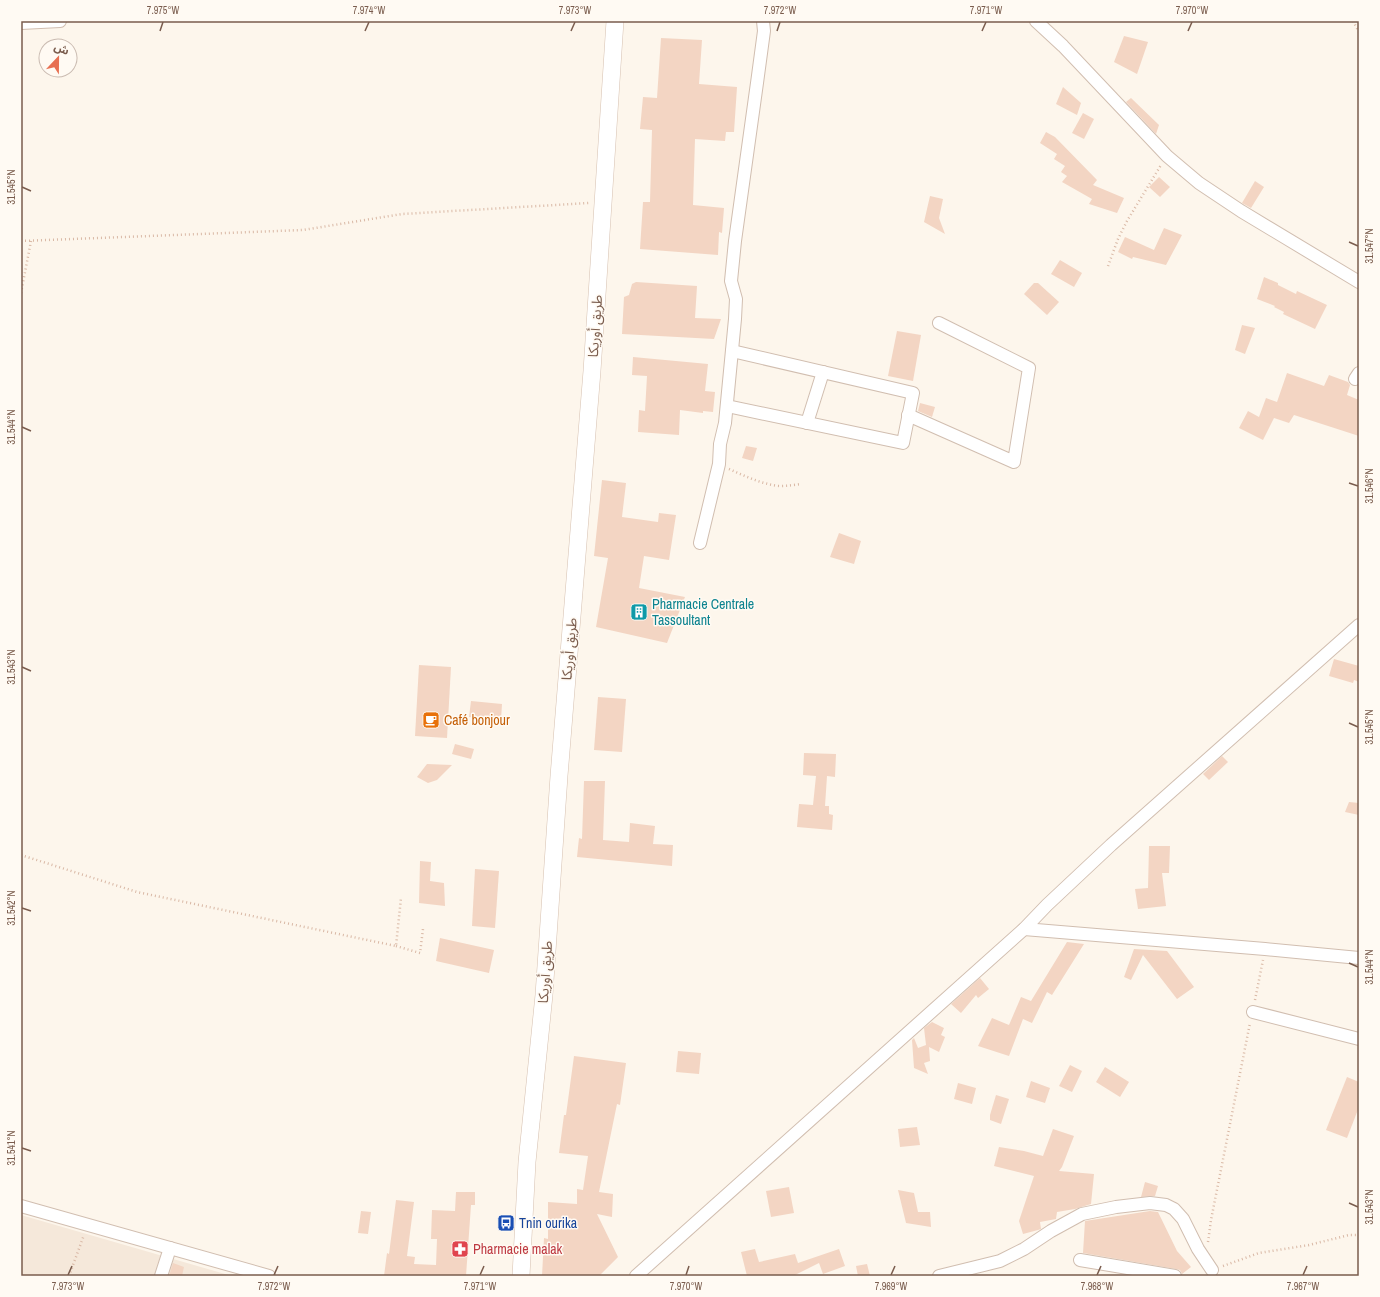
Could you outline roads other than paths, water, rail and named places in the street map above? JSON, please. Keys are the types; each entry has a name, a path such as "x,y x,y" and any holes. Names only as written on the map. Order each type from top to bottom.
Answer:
{"street":[{"path":"21,24 60,21"},
{"name":"طريق أوريكا","path":"521,1276 527,1162 544,995 559,776 592,379 615,21"},
{"path":"700,543 719,464 720,444 725,423 736,299 732,281 735,241 758,83 764,31 763,21"},
{"path":"1036,21 1068,52 1167,156 1199,183 1241,211 1359,282"},
{"path":"908,415 1014,462 1029,368 939,323"},
{"path":"726,406 903,443 913,393 732,351"},
{"path":"807,423 823,372"},
{"path":"636,1276 1024,929 1047,905 1111,845 1359,625"},
{"path":"1024,929 1359,958"},
{"path":"1253,1012 1359,1039"},
{"path":"939,1276 1000,1261 1024,1249 1051,1231 1082,1214 1116,1207 1150,1203 1166,1205 1174,1209 1183,1219 1212,1270"},
{"path":"21,1206 269,1276"},
{"path":"161,1276 170,1248"},
{"path":"1080,1260 1175,1276"}],"place":[{"name":"Pharmacie Centrale Tassoultant","path":"639,612"},
{"name":"Café bonjour","path":"431,720"},
{"name":"Tnin ourika","path":"506,1223"},
{"name":"Pharmacie malak","path":"460,1249"}]}
